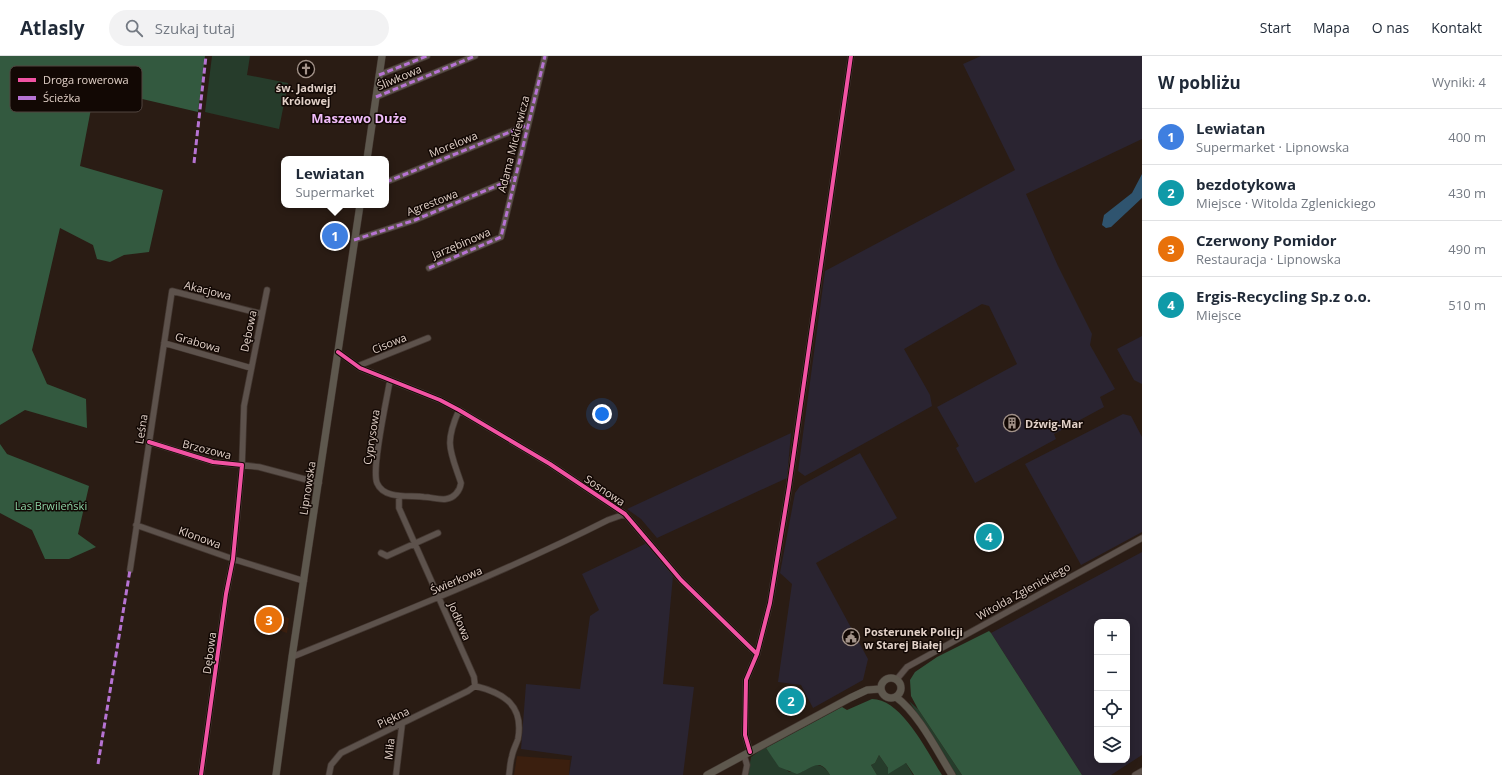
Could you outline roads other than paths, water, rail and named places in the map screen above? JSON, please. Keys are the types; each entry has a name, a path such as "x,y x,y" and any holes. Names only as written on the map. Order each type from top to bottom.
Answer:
{"main road":[{"path":"366,156 382,56"},
{"name":"Lipnowska","path":"276,775 292,657 359,208"},
{"path":"896,697 901,690 901,684 897,679 889,677 886,678 882,681 880,689 885,696 890,698 896,697 902,701 918,721 952,775"},
{"path":"707,775 850,698 867,690 880,689"}],"street":[{"path":"379,75 427,56"},
{"name":"Śliwkowa","path":"376,97 475,56"},
{"name":"Adama Mickiewicza","path":"501,237 545,56"},
{"path":"746,775 746,680 757,654 770,603 789,487 851,56"},
{"name":"Morelowa","path":"389,181 527,125"},
{"name":"Agrestowa","path":"354,240 415,220 515,178"},
{"name":"Jarzębinowa","path":"429,268 501,237"},
{"name":"Dębowa","path":"242,465 244,406 267,290"},
{"name":"Akacjowa","path":"172,291 262,314"},
{"name":"Leśna","path":"130,570 172,291"},
{"name":"Cisowa","path":"358,366 428,338"},
{"name":"Grabowa","path":"164,343 251,368"},
{"name":"Sosnowa","path":"338,352 358,366 440,400 459,410 550,464 625,514 681,580 757,654"},
{"name":"Cyprysowa","path":"390,380 379,439 375,475 378,485 399,497"},
{"path":"399,497 416,496 446,499 457,493 460,489 461,483 449,439 459,410"},
{"name":"Brzozowa","path":"149,442 213,462 242,465 236,533"},
{"path":"242,465 259,467 318,483"},
{"name":"Jodłowa","path":"399,497 399,508 474,677 475,686"},
{"name":"Świerkowa","path":"292,657 380,620 439,598 492,575 608,520 625,514"},
{"name":"Klonowa","path":"136,525 233,559 304,581"},
{"name":"Dębowa","path":"201,775 236,533"},
{"path":"381,553 387,556 438,533"},
{"name":"Witolda Zglenickiego","path":"897,679 908,667 1142,538"},
{"path":"475,686 501,694 510,701 516,713 518,739 512,756 509,775"},
{"name":"Piękna","path":"329,775 331,765 341,753 402,725 475,686"},
{"name":"Miła","path":"396,775 402,725"},
{"path":"1135,775 1142,771"}],"water":[{"path":"1142,174 1142,198 1111,227 1106,228 1102,225 1104,215 1132,193"}],"place":[{"name":"św. Jadwigi Królowej","path":"306,69"},
{"name":"Lewiatan","path":"335,236"},
{"name":"Dźwig-Mar","path":"1012,423"},
{"name":"Ergis-Recycling Sp.z o.o.","path":"989,537"},
{"name":"Czerwony Pomidor","path":"269,620"},
{"name":"Posterunek Policji w Starej Białej","path":"851,637"},
{"name":"bezdotykowa","path":"791,701"}],"district":[{"name":"Maszewo Duże","path":"359,118"}],"park label":[{"name":"Las Brwileński","path":"51,505"}]}
